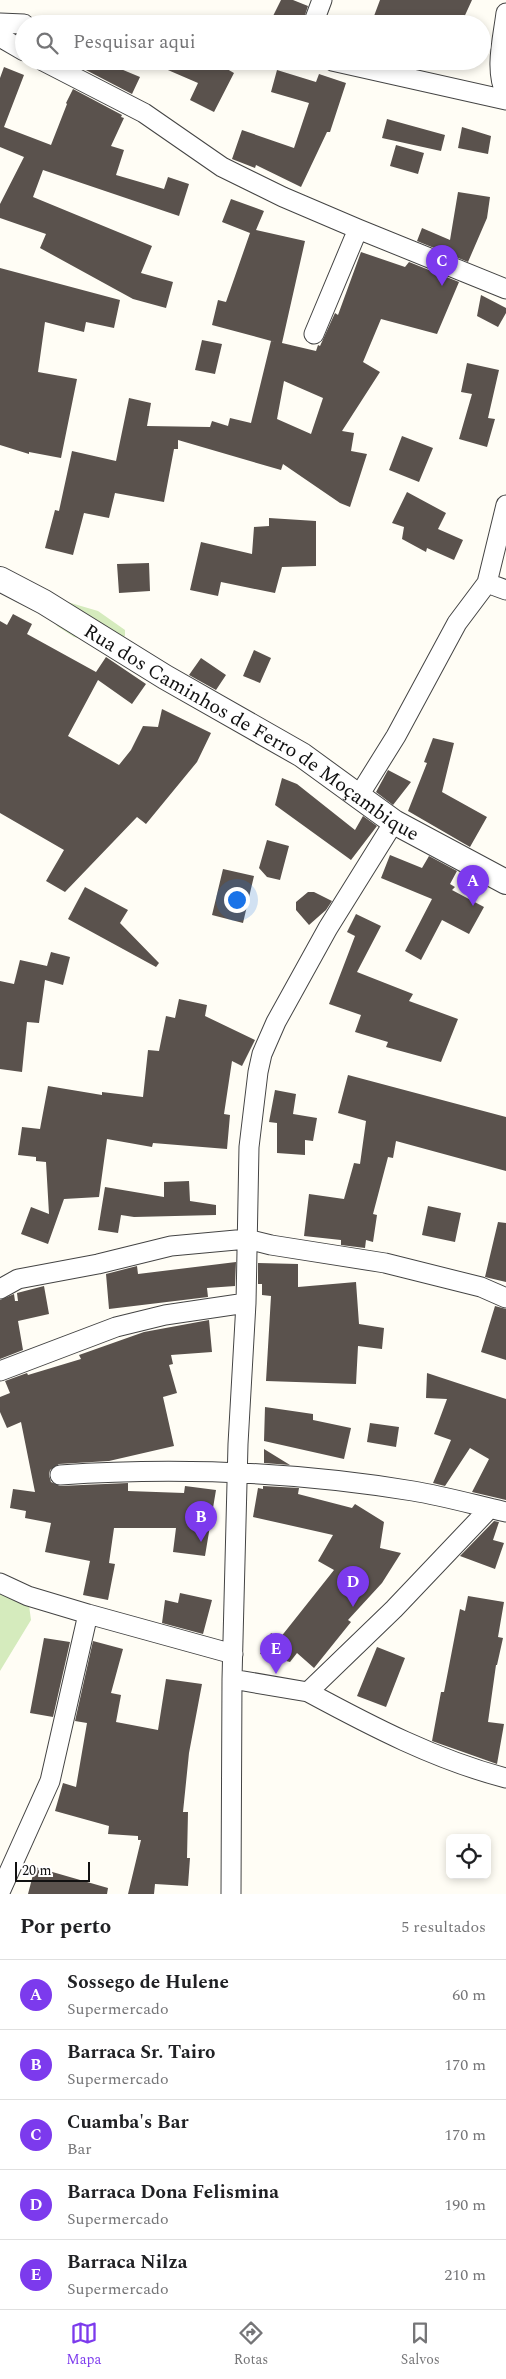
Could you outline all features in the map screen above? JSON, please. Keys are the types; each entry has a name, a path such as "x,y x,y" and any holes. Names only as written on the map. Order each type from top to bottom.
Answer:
{"street":[{"path":"316,15 322,0"},
{"path":"506,13 501,54 501,85 506,94"},
{"path":"0,22 15,23"},
{"path":"0,37 15,46"},
{"path":"60,70 144,113 222,167 283,197 506,289"},
{"path":"372,70 506,100"},
{"path":"314,334 358,229"},
{"path":"358,797 396,736 457,623 487,583 506,505"},
{"name":"Rua dos Caminhos de Ferro de Moçambique","path":"0,579 44,602 228,714 288,746 394,822 506,882"},
{"path":"487,583 506,590"},
{"path":"230,1894 232,1679 238,1473 246,1303 249,1147 262,1054 276,1022 328,928 394,822"},
{"path":"0,1290 18,1279 98,1264 171,1246 247,1239 271,1245 385,1263 480,1287 506,1298"},
{"path":"0,1371 116,1327 165,1314 246,1303"},
{"path":"60,1475 174,1470 238,1473 416,1491 498,1510"},
{"path":"308,1692 498,1510"},
{"path":"0,1583 28,1596 233,1654"},
{"path":"0,1892 50,1781 88,1614"},
{"path":"232,1679 308,1692 378,1730 438,1756 506,1778"}],"green space":[{"path":"64,601 98,611 125,630 125,636 106,644 74,637 57,626 49,612"},
{"path":"0,1589 28,1598 31,1620 0,1671"}],"building":[{"path":"281,0 293,0 308,6 305,15 274,15"},
{"path":"380,0 472,0 465,15 374,15"},
{"path":"4,67 24,75 4,127 51,145 73,89 122,115 121,117 124,118 111,146 124,150 116,175 164,189 168,177 189,184 179,216 43,170 33,197 152,246 141,273 173,282 166,308 133,299 40,248 46,234 0,218 0,204 24,157 0,147 0,78"},
{"path":"86,70 123,70 140,77 132,94"},
{"path":"168,70 229,70 234,73 214,112 190,100 198,83"},
{"path":"277,70 316,82 319,74 346,83 330,132 327,132 301,187 256,165 255,168 232,159 242,130 294,148 309,103 271,92"},
{"path":"387,119 445,135 441,151 382,138"},
{"path":"462,127 491,136 488,154 458,148"},
{"path":"396,145 424,153 418,174 390,166"},
{"path":"458,192 490,197 487,218 468,262 417,241 422,228 450,240"},
{"path":"231,199 264,211 256,230 305,241 282,343 316,351 335,313 338,315 361,252 405,267 409,262 459,282 437,334 381,319 363,362 380,372 342,431 354,433 351,451 367,454 350,507 340,503 283,464 281,470 178,440 178,449 174,449 164,502 115,493 109,518 84,513 73,555 45,548 55,510 59,511 72,451 116,461 129,398 151,403 147,426 210,427 212,421 228,426 230,418 251,423 271,341 275,342 212,325 218,300 226,302 250,233 222,222","holes":["284,381 323,398 311,434 277,419"]},
{"path":"0,268 120,300 114,328 86,322 84,332 45,322 38,372 77,379 61,458 29,452 29,454 0,445"},
{"path":"481,295 506,308 506,313 498,327 477,316"},
{"path":"202,340 222,344 215,374 195,370"},
{"path":"467,363 499,370 488,418 495,419 487,447 459,439 472,394 461,392"},
{"path":"402,436 433,448 419,482 389,470"},
{"path":"407,492 446,513 438,529 463,540 454,560 427,548 426,552 402,539 404,527 392,523"},
{"path":"269,518 316,521 316,566 282,567 275,593 221,582 218,596 190,590 201,542 252,554 254,527 269,526"},
{"path":"149,563 150,591 119,593 117,564"},
{"path":"13,614 32,624 27,634 96,672 106,657 146,684 132,704 98,680 68,736 119,765 131,750 143,726 158,727 162,709 211,733 197,762 146,824 137,817 65,892 46,881 64,850 0,813 0,621 7,625"},
{"path":"254,650 271,658 260,683 243,676"},
{"path":"201,658 226,675 216,690 189,675"},
{"path":"433,738 454,743 442,792 487,817 470,847 408,811 427,763 424,762"},
{"path":"388,770 411,782 393,805 376,792"},
{"path":"282,778 297,784 355,830 363,816 377,826 351,860 275,805"},
{"path":"267,840 289,846 280,880 267,877 259,868"},
{"path":"390,855 422,868 429,856 457,871 450,884 455,887 452,890 484,907 469,934 442,920 421,960 405,951 432,899 381,878"},
{"path":"223,869 254,876 243,923 212,915"},
{"path":"85,887 128,910 120,923 159,963 156,967 68,919"},
{"path":"308,892 314,892 332,901 326,910 309,925 296,910 296,902"},
{"path":"356,914 381,926 357,972 413,994 409,1001 458,1019 441,1062 386,1047 388,1042 355,1032 361,1015 329,1004 355,936 347,932"},
{"path":"51,952 70,957 63,985 45,980 39,1023 27,1022 22,1072 0,1069 0,981 14,984 20,960 47,966"},
{"path":"179,999 207,1005 205,1016 255,1040 242,1066 232,1061 224,1114 230,1115 227,1149 153,1143 152,1147 107,1139 99,1197 64,1199 48,1244 21,1234 31,1207 49,1214 46,1162 36,1161 36,1157 18,1155 22,1127 40,1129 48,1086 102,1095 102,1092 143,1097 148,1050 159,1051 166,1016 175,1018"},
{"path":"348,1075 506,1117 506,1171 396,1141 393,1158 388,1157 373,1214 377,1215 373,1242 366,1240 365,1248 341,1245 341,1240 304,1236 309,1194 344,1199 354,1163 360,1164 366,1121 338,1113"},
{"path":"275,1090 296,1094 293,1114 317,1118 313,1141 305,1140 305,1155 277,1153 277,1123 269,1122"},
{"path":"189,1181 190,1201 216,1205 216,1215 134,1217 121,1215 118,1233 98,1230 105,1187 164,1197 164,1182"},
{"path":"428,1206 461,1213 455,1242 422,1235"},
{"path":"498,1222 506,1223 506,1282 485,1277"},
{"path":"236,1262 235,1286 207,1288 208,1297 109,1309 106,1274 137,1266 138,1274"},
{"path":"258,1263 298,1264 298,1287 356,1282 359,1324 384,1328 382,1349 358,1346 356,1384 266,1381 271,1296 262,1295 262,1284 258,1284"},
{"path":"44,1286 49,1314 18,1321 23,1350 0,1359 0,1300 14,1294 15,1301 18,1301 17,1293"},
{"path":"495,1306 506,1309 506,1360 481,1352"},
{"path":"209,1320 212,1352 171,1355 173,1364 169,1365 177,1393 163,1397 174,1446 109,1461 59,1464 50,1470 49,1475 51,1482 60,1486 128,1483 128,1491 184,1493 185,1486 216,1490 205,1556 173,1552 176,1528 114,1528 109,1563 115,1564 108,1600 83,1595 90,1561 45,1552 51,1523 25,1518 26,1511 10,1508 13,1489 35,1492 21,1422 7,1428 0,1412 0,1397 10,1393 5,1381 27,1373 28,1375 81,1359 79,1355 144,1332"},
{"path":"427,1373 506,1399 506,1500 472,1492 489,1459 470,1448 445,1486 433,1483 451,1440 434,1434 447,1399 426,1398"},
{"path":"265,1407 313,1414 313,1420 351,1428 344,1459 264,1441"},
{"path":"370,1423 399,1427 396,1447 367,1442"},
{"path":"264,1449 290,1465 264,1463"},
{"path":"263,1486 299,1488 298,1494 352,1508 355,1504 384,1522 380,1548 401,1553 382,1583 348,1620 351,1622 314,1668 297,1653 290,1662 260,1654 271,1633 280,1638 334,1570 318,1561 333,1535 253,1517 258,1488 263,1489"},
{"path":"494,1521 499,1522 493,1540 504,1543 495,1569 460,1556"},
{"path":"180,1593 212,1600 203,1634 162,1623 165,1600 178,1603"},
{"path":"468,1596 504,1602 498,1637 503,1638 496,1665 488,1722 504,1724 497,1764 432,1741 441,1692 444,1692 460,1609 465,1611"},
{"path":"44,1638 70,1642 53,1717 30,1713"},
{"path":"93,1641 123,1649 111,1693 121,1695 116,1722 158,1730 166,1679 202,1684 189,1753 183,1812 188,1812 187,1858 190,1858 188,1886 155,1884 154,1894 128,1894 141,1840 138,1840 138,1836 108,1834 109,1826 55,1811 63,1783 76,1787 87,1723 75,1721"},
{"path":"377,1647 405,1658 386,1707 357,1696"},
{"path":"35,1867 108,1888 107,1894 28,1894"}],"place":[{"name":"Cuamba's Bar","path":"442,286"},
{"name":"Sossego de Hulene","path":"473,906"},
{"name":"Barraca Sr. Tairo","path":"201,1542"},
{"name":"Barraca Dona Felismina","path":"353,1607"},
{"name":"Barraca Nilza","path":"276,1674"}]}
